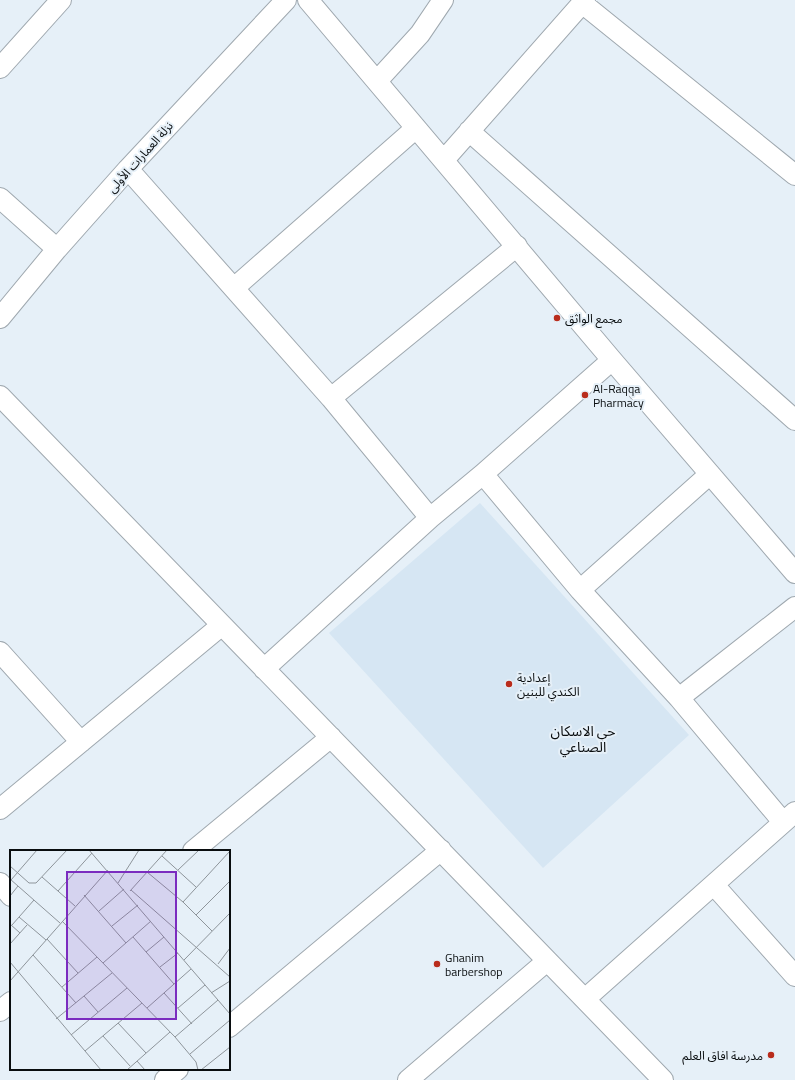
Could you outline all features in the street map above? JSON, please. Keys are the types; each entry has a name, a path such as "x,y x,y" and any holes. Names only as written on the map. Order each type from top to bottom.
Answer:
{"street":[{"path":"0,68 61,0"},
{"name":"نزلة العمارات الأولى","path":"0,318 128,169 286,0"},
{"path":"308,0 612,360 795,572"},
{"path":"377,82 420,34 443,0"},
{"path":"444,160 584,1 795,175"},
{"path":"234,288 416,128"},
{"path":"469,131 795,420"},
{"path":"128,169 331,398 430,518"},
{"path":"0,198 58,249"},
{"path":"331,398 517,246"},
{"path":"264,669 430,518 483,474 612,360"},
{"path":"0,396 663,1080"},
{"path":"483,474 580,590 789,817 585,999"},
{"path":"580,590 710,474"},
{"path":"679,698 795,607"},
{"path":"0,809 222,625"},
{"path":"0,652 81,742"},
{"path":"194,850 331,737"},
{"path":"230,1025 441,850"},
{"path":"0,883 10,895"},
{"path":"714,885 795,976"},
{"path":"408,1080 548,961"},
{"path":"0,1011 10,1003"},
{"path":"165,1080 177,1070"}],"shaded area":[{"name":"إعدادية الكندي للبنين","path":"480,503 689,735 543,868 329,633"}],"place":[{"name":"مجمع الواثق","path":"557,318"},
{"name":"Al-Raqqa Pharmacy","path":"585,395"},
{"name":"إعدادية الكندي للبنين","path":"509,684"},
{"name":"Ghanim barbershop","path":"437,964"},
{"name":"مدرسة افاق العلم","path":"771,1055"}],"district":[{"name":"حي الاسكان الصناعي","path":"583,738"}]}
